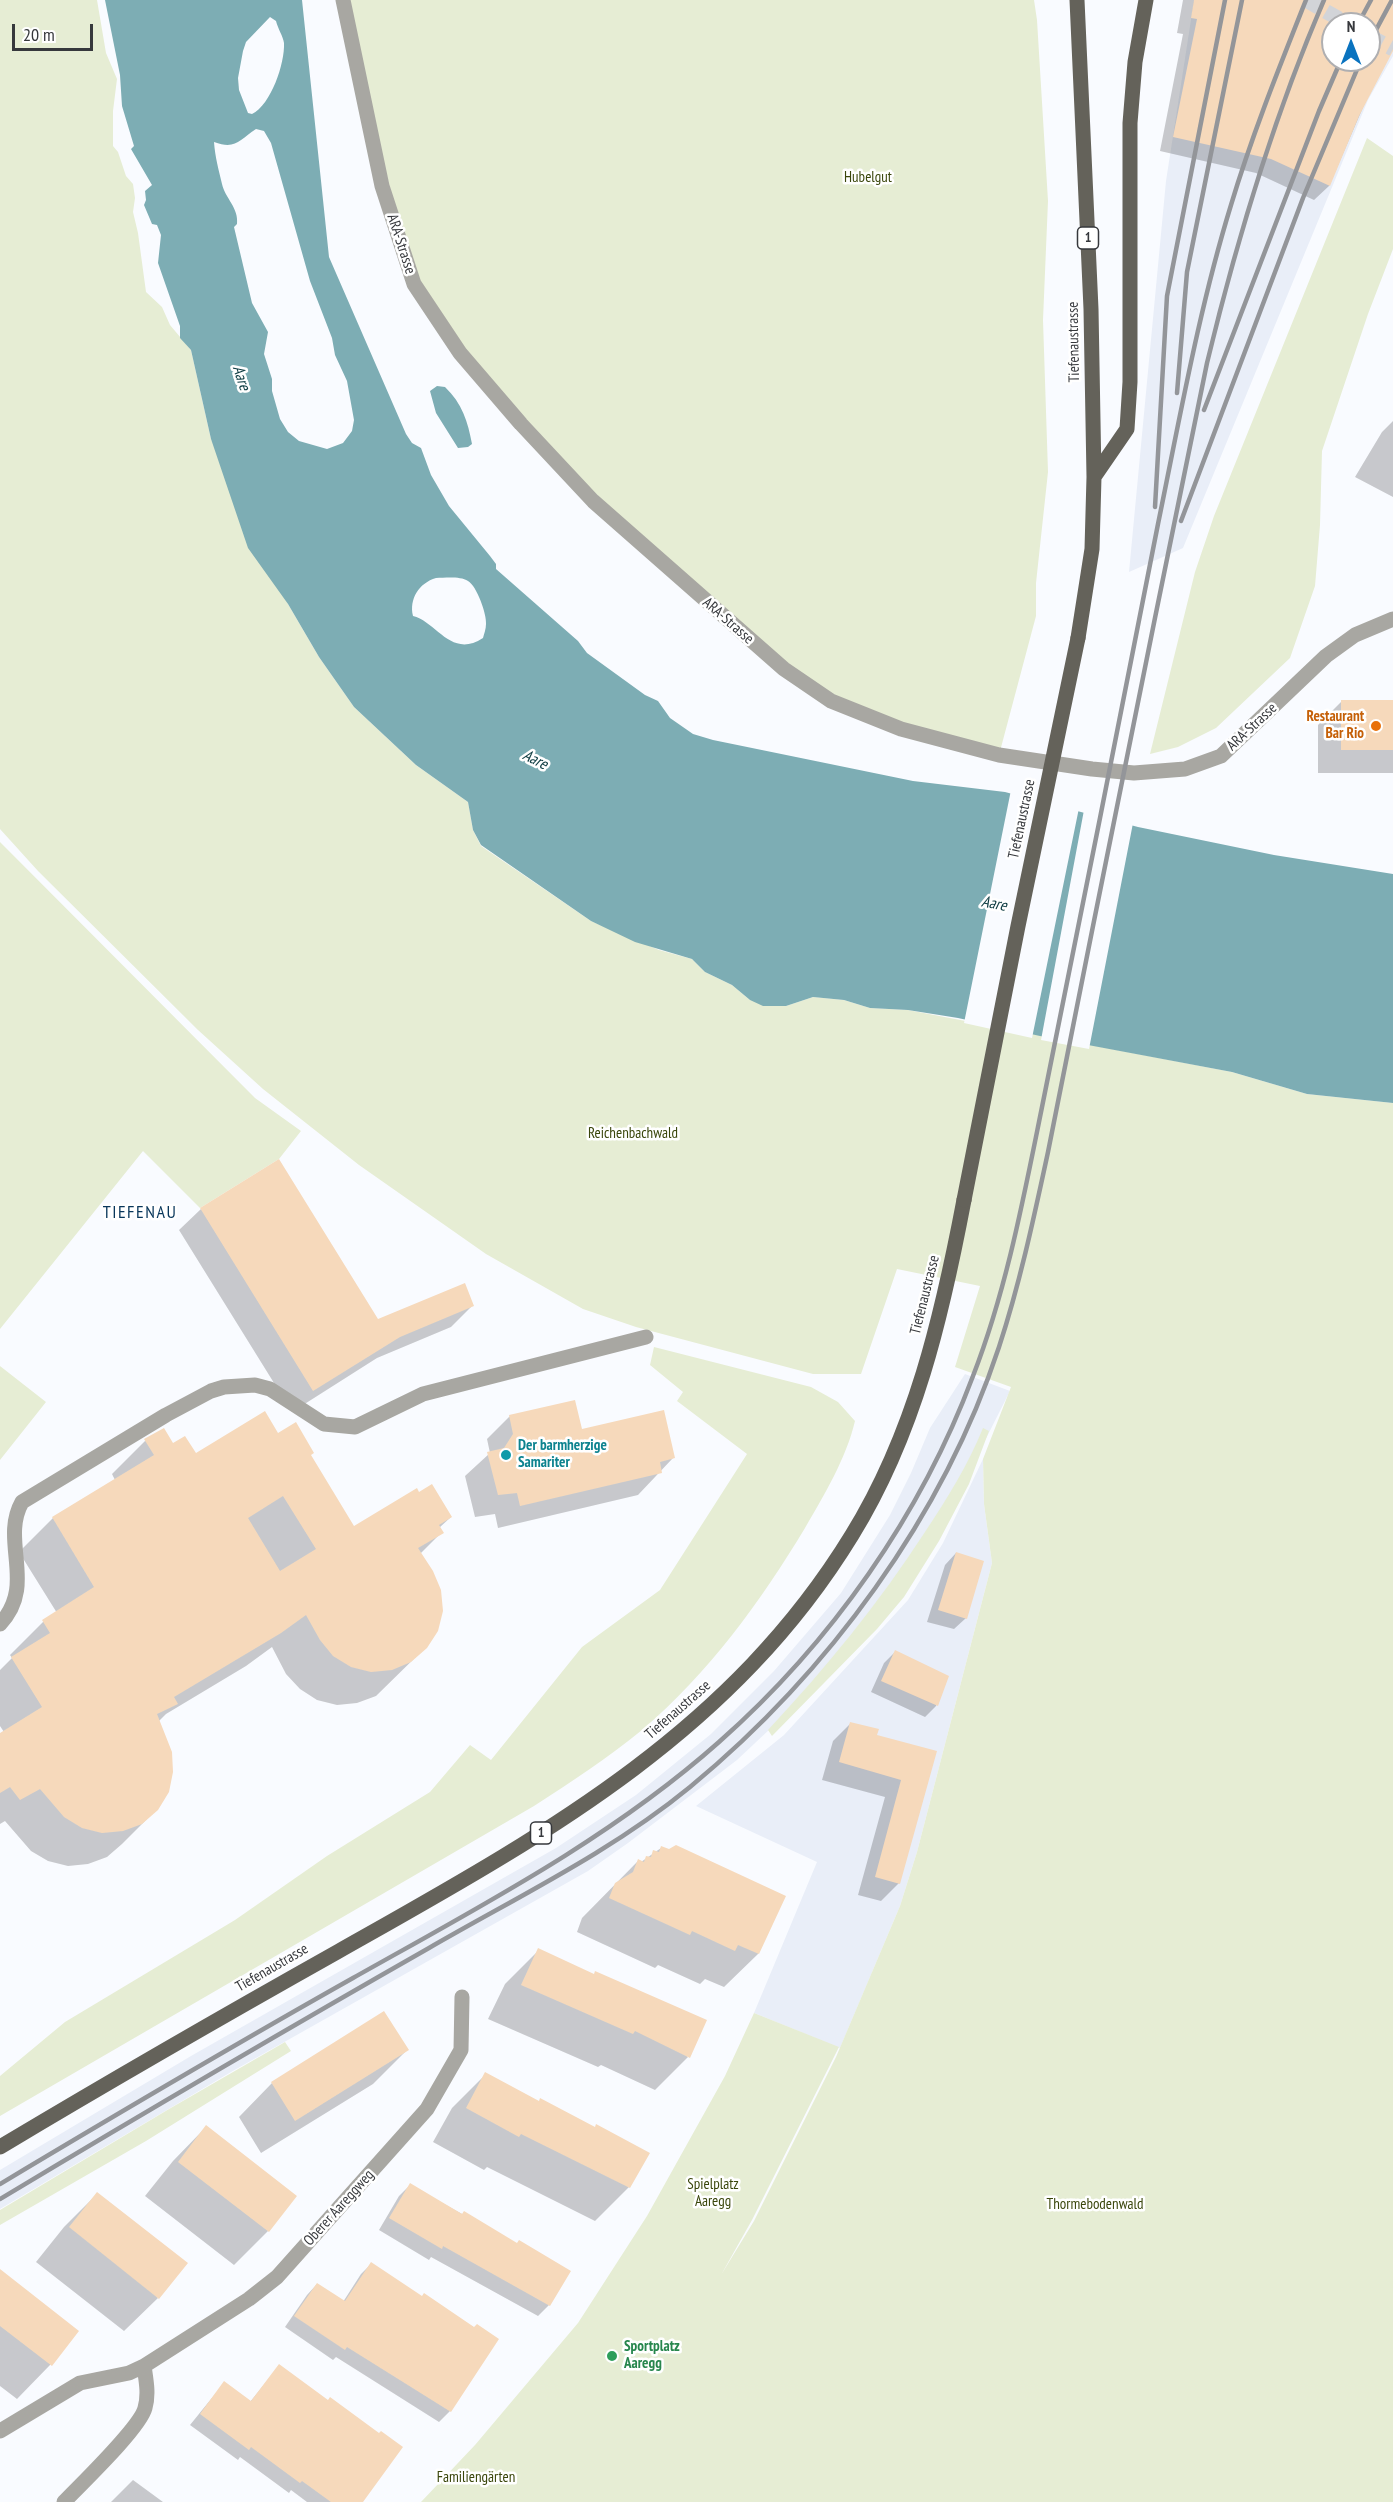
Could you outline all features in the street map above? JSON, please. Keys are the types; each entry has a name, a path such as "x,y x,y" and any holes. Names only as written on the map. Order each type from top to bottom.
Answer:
{"main road":[{"name":"Tiefenaustrasse","path":"0,2147 123,2073 515,1850 591,1801 644,1762 718,1699 768,1647 812,1595 854,1533 900,1440 928,1360 949,1280 1086,592 1092,549 1094,477 1091,309 1077,0"},
{"path":"1094,477 1127,429 1130,381 1130,123 1135,62 1146,0"}],"street":[{"name":"ARA-Strasse","path":"343,0 382,186 414,284 460,353 521,424 593,501 784,669 831,701 901,729 999,755 1134,773 1185,769 1221,756 1326,656 1354,634 1393,619"},
{"path":"0,1624 8,1614 13,1600 15,1576 9,1529 13,1514 22,1502 166,1415 211,1391 240,1385 270,1389 324,1424 355,1427 423,1394 646,1336"},
{"name":"Oberer Aareggweg","path":"0,2431 80,2383 129,2373 144,2366 249,2299 277,2277 427,2109 461,2050 462,1997"},
{"path":"64,2502 125,2437 145,2409 147,2389 144,2366"}],"shaded area":[{"path":"1194,0 1393,0 1393,56 1368,100 1183,548 1129,572 1166,181"},
{"path":"965,1374 1010,1391 958,1494 822,1680 737,1760 588,1871 231,2072 0,2209 0,2170 191,2056 556,1848 636,1795 711,1734 774,1671 841,1593 890,1515 930,1428"},
{"path":"983,1459 984,1504 992,1563 917,1852 900,1906 840,2048 754,2013 817,1862 696,1806 784,1735 908,1600 943,1543"}],"green space":[{"path":"0,0 97,0 106,53 117,79 113,111 113,146 118,152 126,176 133,184 135,198 133,212 146,292 162,307 170,325 191,350 211,439 288,604 319,657 354,707 416,765 468,802 473,830 481,846 591,921 659,950 692,959 705,972 732,985 750,1000 786,1006 813,997 844,1000 870,1008 908,1010 1232,1072 1307,1094 1393,1103 1393,2502 421,2502 475,2445 578,2323 647,2216 725,2076 754,2013 839,2047 752,2220 721,2275 754,2221 836,2057 900,1906 917,1852 992,1563 984,1504 983,1459 1011,1387 955,1367 980,1286 897,1269 861,1374 813,1374 636,1327 583,1309 486,1254 359,1165 263,1089 198,1030 38,871 0,829"},
{"name":"Hubelgut","path":"343,0 1034,0 1048,201 1043,320 1048,472 1036,583 1036,616 999,755 901,729 784,669 521,424 414,284"},
{"path":"1367,138 1393,156 1393,249 1368,314 1322,451 1320,525 1315,586 1290,658 1216,728 1178,747 1150,754 1195,572 1214,516"},
{"path":"0,842 255,1098 301,1131 279,1159 200,1208 143,1151 0,1329"},
{"path":"654,1347 811,1387 838,1402 855,1421 840,1463 805,1528 751,1609 711,1661 642,1730 603,1760 534,1806 0,2116 0,2076 65,2022 235,1920 327,1856 430,1792 470,1745 491,1760 582,1647 660,1590 747,1454 677,1401 683,1392 650,1365"},
{"path":"0,1366 46,1402 0,1460"},
{"path":"983,1428 989,1431 969,1484 939,1541 904,1597 877,1629 772,1736 768,1730 851,1634 907,1558 957,1482"},
{"path":"285,2042 291,2051 146,2141 0,2225 0,2210"}],"water":[{"name":"Aare","path":"105,0 302,0 329,257 406,434 412,443 421,448 431,475 449,506 496,564 496,569 578,641 587,653 645,695 658,701 670,718 693,734 913,781 1005,792 1138,827 1274,855 1393,874 1393,1103 1307,1094 1232,1072 1040,1036 958,1018 908,1010 870,1008 844,1000 813,997 786,1006 763,1006 750,1000 732,985 705,972 692,959 635,942 591,921 481,845 473,830 468,802 416,765 354,707 319,657 288,604 248,548 211,439 191,350 180,338 180,326 158,263 161,235 157,225 152,224 144,205 145,191 152,185 131,149 134,146 122,106 120,75","holes":["270,17 276,21 284,43 284,51 276,83 271,93 259,109 252,114 248,113 239,90 238,78 243,51 246,42","256,129 264,131 271,143 310,281 332,338 335,355 347,381 354,420 352,431 343,443 327,449 299,441 288,432 280,419 272,391 272,379 264,354 268,332 252,303 234,227 237,224 236,213 222,184 214,142 227,145 241,140","457,578 465,579 471,584 478,594 485,614 486,626 483,638 472,643 453,642 413,616 414,598 420,588 430,580"]},
{"path":"437,386 445,387 460,406 472,444 468,447 458,448 436,413 430,391"}],"pier":[{"path":"1011,790 1079,808 1032,1038 964,1023"},
{"path":"1084,810 1133,823 1089,1049 1041,1040"}],"building":[{"path":"1194,0 1393,0 1393,51 1359,116 1330,186 1271,159 1173,137 1197,19 1191,18"},
{"path":"1341,700 1393,700 1393,750 1341,750"},
{"path":"279,1159 378,1319 465,1283 474,1306 400,1337 313,1391 200,1208"},
{"path":"575,1400 582,1429 664,1410 675,1458 660,1462 662,1473 520,1506 517,1493 498,1495 487,1452 504,1448 513,1434 509,1415"},
{"path":"265,1411 278,1433 296,1422 314,1453 311,1455 354,1526 417,1488 419,1492 432,1484 452,1517 439,1525 444,1533 418,1548 433,1571 441,1590 443,1611 438,1631 427,1648 411,1662 392,1670 371,1672 351,1667 333,1656 320,1640 306,1615 281,1633 174,1697 178,1704 157,1714 172,1752 173,1772 169,1792 158,1810 142,1824 123,1831 102,1833 82,1828 64,1817 40,1789 20,1800 10,1787 0,1793 0,1733 42,1707 11,1657 50,1633 42,1620 94,1587 52,1517 154,1455 144,1439 164,1428 173,1443 185,1436 196,1453","holes":["283,1496 316,1549 280,1571 248,1518"]},
{"path":"956,1552 984,1561 967,1619 938,1610"},
{"path":"895,1650 949,1676 938,1706 881,1681"},
{"path":"850,1722 879,1729 877,1735 937,1751 900,1884 875,1877 901,1780 839,1762"},
{"path":"676,1845 786,1896 759,1954 738,1945 735,1951 692,1931 690,1935 609,1898 615,1883 633,1872 638,1859 644,1862 646,1856 651,1857 653,1850 659,1852 661,1846 669,1849"},
{"path":"538,1948 594,1974 595,1971 707,2020 690,2058 635,2031 633,2034 521,1985"},
{"path":"384,2011 409,2050 295,2121 271,2082"},
{"path":"485,2072 539,2101 540,2098 595,2127 596,2124 650,2153 630,2188 521,2134 519,2137 466,2108"},
{"path":"206,2125 297,2196 269,2232 178,2162"},
{"path":"410,2183 462,2214 464,2211 517,2243 519,2240 571,2271 550,2306 389,2218"},
{"path":"97,2192 188,2263 159,2299 69,2227"},
{"path":"371,2262 422,2296 424,2293 474,2327 477,2324 499,2339 451,2412 347,2347 345,2350 294,2316 317,2283 345,2301"},
{"path":"0,2269 79,2331 52,2366 0,2326"},
{"path":"279,2364 328,2400 330,2397 379,2433 381,2431 403,2447 363,2502 331,2502 302,2481 300,2483 251,2447 249,2450 200,2414 224,2381 251,2401"}],"tunnel":[{"path":"1306,0 1327,12"},
{"path":"1381,42 1393,49"}],"railway":[{"path":"1155,507 1167,296 1225,0"},
{"path":"1177,393 1187,272 1242,0"},
{"path":"0,2184 308,2003 495,1898 589,1841 634,1810 719,1742 799,1663 835,1619 899,1527 952,1428 985,1344 1004,1279 1034,1145 1182,403 1200,323 1239,179 1306,0"},
{"path":"0,2199 321,2010 563,1873 660,1810 741,1742 789,1694 834,1643 875,1588 913,1531 946,1471 975,1410 1014,1299 1048,1152 1207,363 1244,225 1272,134 1324,0"},
{"path":"1364,12 1371,0"},
{"path":"1381,21 1392,0"},
{"path":"1204,410 1336,72"},
{"path":"1181,521 1303,198 1356,72"}],"place":[{"name":"Restaurant Bar Rio","path":"1376,726"},
{"name":"Der barmherzige Samariter","path":"506,1455"},
{"name":"Sportplatz Aaregg","path":"612,2356"}],"district":[{"name":"TIEFENAU","path":"140,1213"}],"park label":[{"name":"Reichenbachwald","path":"633,1134"},
{"name":"Spielplatz Aaregg","path":"713,2194"},
{"name":"Thormebodenwald","path":"1095,2205"},
{"name":"Familiengärten","path":"476,2478"}]}
